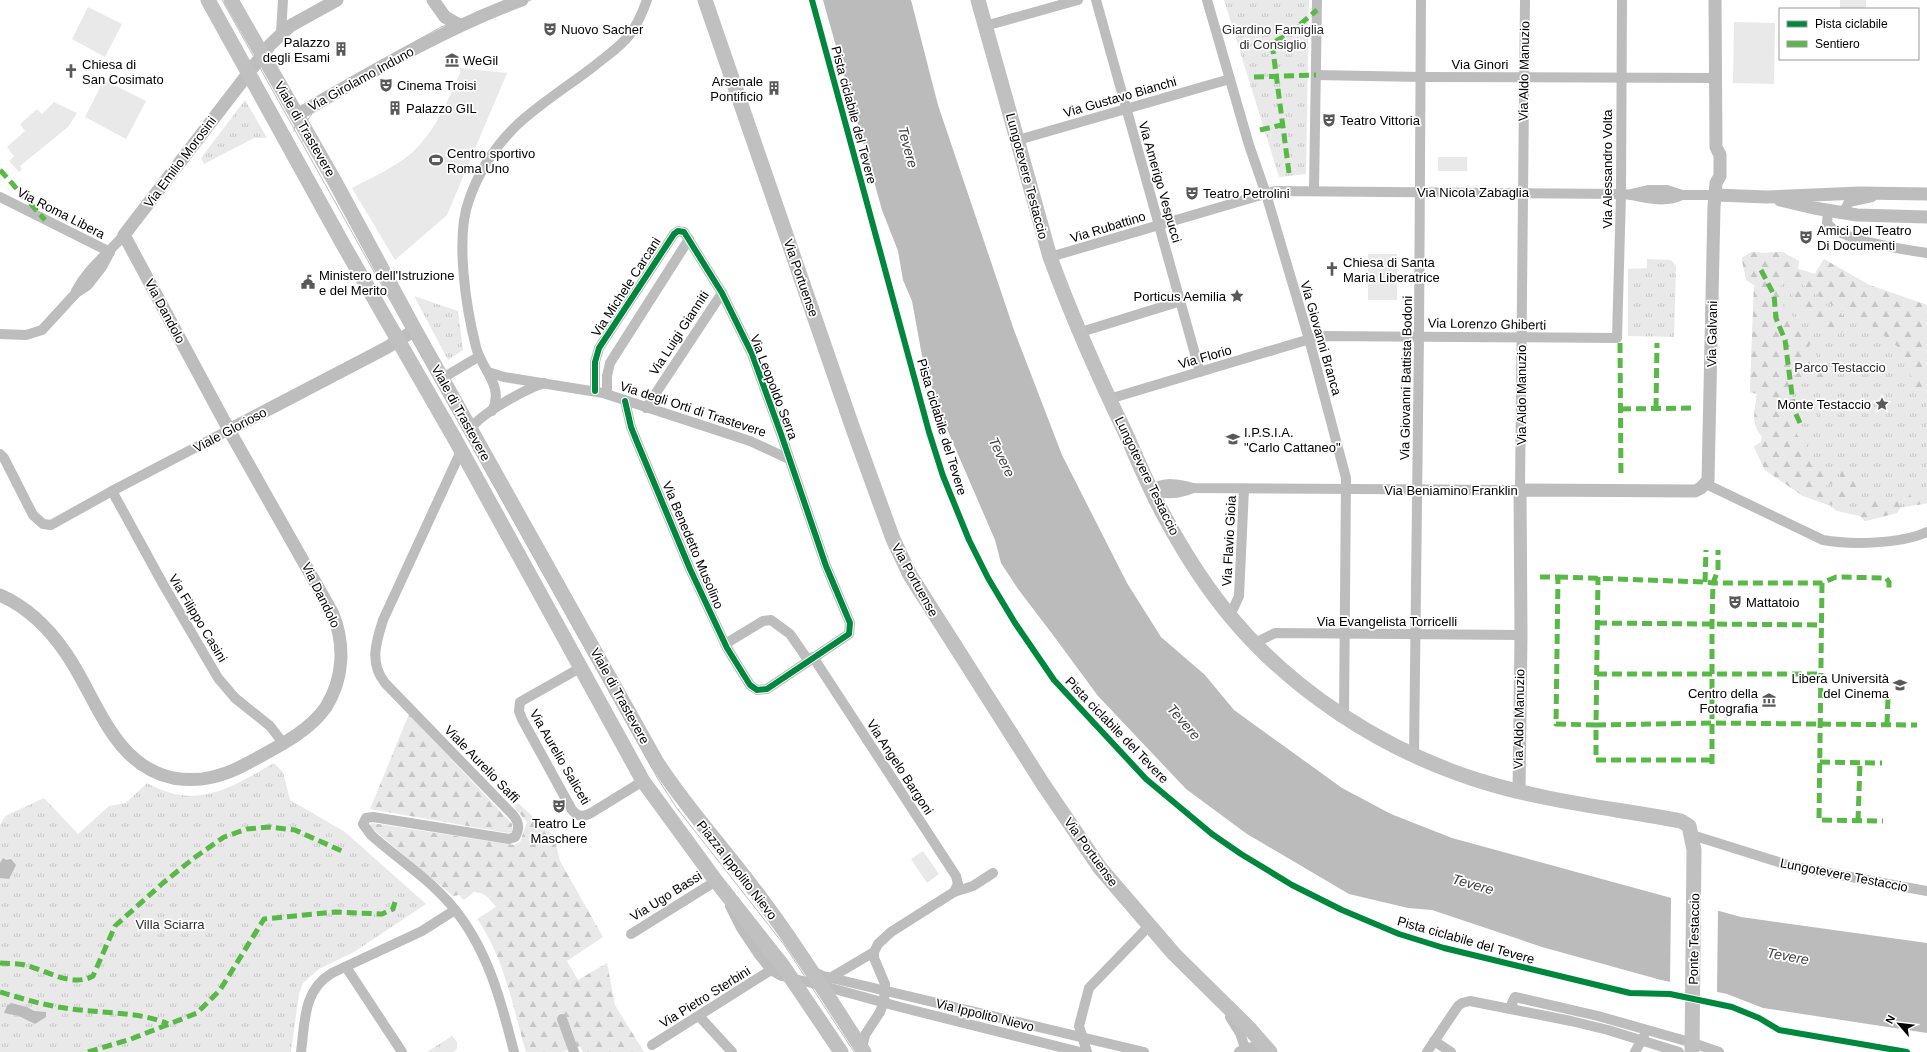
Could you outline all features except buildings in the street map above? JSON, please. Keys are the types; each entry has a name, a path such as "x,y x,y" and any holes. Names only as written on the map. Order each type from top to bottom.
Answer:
{"main road":[{"name":"Viale di Trastevere","path":"208,0 344,246 461,451 643,781"},
{"name":"Viale di Trastevere","path":"231,0 334,180 441,379 662,771"},
{"name":"Via Portuense","path":"705,0 852,426 899,554 938,620 1084,845 1106,875 1149,926 1213,994 1249,1028 1270,1052"},
{"name":"Lungotevere Testaccio","path":"978,0 1050,257 1109,399 1168,524 1192,562 1230,616 1256,643 1307,689 1344,716 1371,733 1414,755 1473,779 1518,791 1681,821 1688,826 1692,835"},
{"name":"Via Girolamo Induno","path":"292,150 288,138 288,132 297,115"},
{"path":"461,451 470,430"},
{"name":"Piazza Ippolito Nievo","path":"662,771 684,802 751,884 810,970 825,981"},
{"name":"Piazza Ippolito Nievo","path":"643,781 719,885 792,979"},
{"name":"Ponte Testaccio","path":"1692,835 1694,867 1692,1047"},
{"path":"792,979 841,1052"},
{"path":"825,981 863,1050"}],"street":[{"path":"281,33 283,0"},
{"path":"248,72 281,33 297,22 337,0"},
{"path":"433,0 445,17 460,25"},
{"name":"Via Girolamo Induno","path":"297,115 460,25 522,0"},
{"path":"492,410 496,396 495,386 478,357 469,311 463,244 465,213 475,184 495,150 519,123 622,43 638,20 647,0"},
{"path":"985,26 1078,0"},
{"name":"Via Amerigo Vespucci","path":"1096,0 1200,372"},
{"name":"Via Giovanni Branca","path":"1208,0 1230,79 1309,339 1346,478 1344,716"},
{"path":"1314,190 1317,0"},
{"name":"Via Giovanni Battista Bodoni","path":"1414,755 1421,0"},
{"name":"Via Aldo Manuzio","path":"1518,791 1521,635 1520,490 1524,0"},
{"name":"Via Alessandro Volta","path":"1617,338 1621,194 1622,0"},
{"name":"Via Galvani","path":"1706,484 1708,479 1711,416 1716,189 1712,176 1712,156 1716,147 1715,0"},
{"name":"Via Emilio Morosini","path":"0,334 26,335 38,332 46,327 76,293 88,285 102,267 110,252 124,236 248,72"},
{"name":"Via Ginori","path":"1316,75 1523,78 1716,78"},
{"name":"Via Gustavo Bianchi","path":"1018,140 1230,79"},
{"name":"Via Nicola Zabaglia","path":"1266,194 1276,191 1314,190 1522,192 1632,194 1648,199 1672,200 1682,195 1716,189 1767,197 1843,213 1878,217 1927,217"},
{"name":"Via Nicola Zabaglia","path":"1767,197 1879,193 1927,194"},
{"name":"Via Nicola Zabaglia","path":"1843,213 1849,202 1869,198 1879,193"},
{"name":"Via Rubattino","path":"1050,257 1266,194"},
{"name":"Via Roma Libera","path":"0,197 110,252"},
{"path":"1828,211 1827,223 1838,232 1887,246 1927,252"},
{"name":"Via Michele Carcani","path":"595,391 595,362 599,348 674,234 678,231 682,231 689,239 612,359 607,372 607,394"},
{"name":"Via Dandolo","path":"0,595 33,615 57,641 128,755 143,767 161,775 196,780 208,779 228,773 283,743 312,723 329,701 340,669 342,656 341,640 335,619 326,600 230,430 124,236"},
{"name":"Via Leopoldo Serra","path":"689,239 722,293 753,358 789,459"},
{"name":"Via Luigi Gianniti","path":"646,408 722,293"},
{"path":"1081,332 1181,302"},
{"name":"Viale Glorioso","path":"0,454 4,458 33,515 43,524 51,524 399,340 414,330"},
{"name":"Via Lorenzo Ghiberti","path":"1309,339 1320,336 1617,338"},
{"name":"Via Florio","path":"1109,399 1309,339"},
{"path":"441,379 478,357"},
{"name":"Via degli Orti di Trastevere","path":"488,372 504,377 607,394 756,443 789,459"},
{"path":"470,430 476,421 492,410 531,388 546,383"},
{"name":"Via Benedetto Musolino","path":"625,401 634,437 690,569 725,644 748,684 757,690 767,689 810,659"},
{"name":"Viale Aurelio Saffi","path":"461,451 383,620 375,649 376,666 385,683 513,815 518,822 518,831 512,838 505,838 372,817 366,818 363,821 368,832 436,890 455,910 474,940 489,968 500,998 514,1052"},
{"path":"789,459 830,577 850,623 850,632 810,659"},
{"path":"1706,484 1816,538 1832,541 1896,540 1927,532"},
{"name":"Via Beniamino Franklin","path":"1151,490 1169,494 1182,493 1193,488 1695,491 1706,484"},
{"name":"Via Flavio Gioia","path":"1230,616 1239,596 1244,489"},
{"name":"Via Filippo Casini","path":"112,491 163,584 218,678 235,698 270,726 283,743"},
{"name":"Via Angelo Bargoni","path":"725,644 763,621 771,620 790,634 810,659 956,876 958,884 954,892"},
{"name":"Via Evangelista Torricelli","path":"1256,643 1275,633 1521,635"},
{"name":"Via Aurelio Saliceti","path":"580,668 520,702 518,708 522,719 572,810 580,816 591,813 643,781"},
{"name":"Lungotevere Testaccio","path":"1692,835 1791,866 1927,891"},
{"path":"863,1050 865,1035 880,1012 884,1001 884,981 875,962 874,952 878,944 887,935 954,892 973,886 993,873"},
{"name":"Via Ugo Bassi","path":"631,934 719,885"},
{"name":"Piazza Ippolito Nievo","path":"719,885 741,928 771,970"},
{"path":"301,1052 307,1006 311,993 322,979 422,931 455,910"},
{"path":"1087,1052 1079,1024 1089,988 1149,926"},
{"path":"825,981 874,952"},
{"path":"346,967 402,1052"},
{"path":"771,970 792,979 825,981 885,990"},
{"name":"Via Pietro Sterbini","path":"652,1045 771,970"},
{"path":"825,981 884,1001"},
{"name":"Via Ippolito Nievo","path":"885,990 1144,1052"},
{"path":"1213,994 1237,1026 1244,1051 1254,1047 1265,1052"},
{"path":"1513,1009 1512,1003 1515,997 1564,1008 1646,1030 1692,1047 1719,1052"},
{"name":"Via Ippolito Nievo","path":"884,1001 900,1007 1080,1052"},
{"path":"1427,1052 1462,1003 1470,1001 1601,1028 1679,1052"},
{"path":"699,1016 732,1052"},
{"path":"562,1018 574,1052"},
{"path":"1635,1052 1642,1041 1646,1030"},
{"path":"1434,1041 1451,1052"}],"green space":[{"name":"Giardino Famiglia di Consiglio","path":"1224,0 1309,0 1306,174 1279,177"},
{"path":"1840,0 1866,0 1866,8 1840,8"},
{"path":"88,7 122,24 105,57 72,39"},
{"path":"1734,22 1775,23 1774,84 1733,83"},
{"name":"Centro sportivo Roma Uno","path":"460,68 507,73 447,215 395,260 352,188 395,165 417,148 439,118 460,73"},
{"path":"104,80 146,101 126,139 85,117"},
{"path":"245,100 267,138 254,138 204,164 201,158"},
{"path":"54,102 77,113 68,127 20,166 22,169 19,172 9,161 14,156 7,147 25,131 20,124 37,109 42,114"},
{"path":"1438,157 1467,157 1467,171 1438,171"},
{"name":"Parco Testaccio","path":"1752,252 1782,252 1799,261 1798,269 1815,274 1824,259 1869,285 1927,305 1927,503 1900,508 1897,513 1865,521 1860,516 1837,511 1829,505 1803,496 1765,470 1754,447 1761,442 1762,437 1758,432 1754,416 1757,394 1750,392 1754,285 1746,280 1742,261 1742,258"},
{"path":"1752,252 1782,252 1799,261 1798,269 1815,274 1824,259 1869,285 1927,305 1927,398 1913,386 1903,351 1861,317 1848,316 1793,278 1781,285 1780,297 1783,305 1808,335 1811,343 1806,352 1814,353 1820,359 1820,370 1825,375 1820,381 1813,380 1792,382 1792,398 1797,408 1797,435 1806,444 1806,448 1799,451 1807,460 1820,461 1822,466 1820,469 1831,473 1833,483 1827,486 1812,475 1811,484 1815,489 1830,492 1841,481 1840,475 1835,468 1837,462 1857,473 1861,485 1852,499 1829,505 1803,496 1765,470 1754,447 1761,442 1762,437 1758,432 1754,416 1757,394 1750,392 1754,285 1746,280 1742,258"},
{"path":"1368,254 1397,254 1397,300 1368,300"},
{"path":"1647,259 1671,260 1676,266 1674,337 1628,336 1628,269 1647,268"},
{"path":"1798,287 1844,317 1851,331 1849,334 1820,327 1798,309 1792,294"},
{"path":"414,296 458,311 463,350 448,360"},
{"path":"1803,406 1811,406 1819,419 1821,427 1815,428 1809,417 1802,411"},
{"path":"1916,489 1927,490 1927,503 1918,505 1909,503 1907,498"},
{"path":"1878,497 1881,503 1886,505 1893,501 1899,501 1900,508 1897,513 1865,521 1860,516 1869,506 1871,498"},
{"path":"409,714 512,824 512,832 508,833 370,809"},
{"name":"Villa Sciarra","path":"274,763 283,772 290,800 345,832 426,904 354,952 319,969 303,983 299,994 291,1052 0,1052 0,825 5,816 44,798 78,834 109,806 126,803 147,783 165,791 182,795 198,796 228,788"},
{"path":"518,803 554,836 560,861 603,937 567,961 578,980 607,963 615,1005 644,1052 583,1052 580,1046 563,1052 526,1052 501,966 494,949 477,919 496,907 487,896 482,893 474,892 464,900 459,895 453,896 369,826 372,823 514,845 520,842 527,822 514,807"},
{"path":"923,851 939,874 927,883 911,859"},
{"path":"452,1036 457,1042 457,1049 453,1052 427,1052"}],"water":[{"name":"Tevere","path":"823,0 911,0 938,105 1014,330 1062,455 1127,583 1161,637 1205,675 1234,710 1342,788 1391,814 1452,838 1741,917 1927,943 1927,1033 1763,1008 1727,994 1661,980 1542,947 1432,910 1408,908 1349,894 1247,834 1186,789 1098,696 1018,589 1001,563 995,540 950,436 924,367 912,301 903,280 898,251 882,210"},
{"path":"3,858 6,860 11,859 16,865 9,879 0,878 0,863"},
{"path":"11,1003 27,1007 34,1011 46,1012 46,1017 35,1024 19,1016 4,1013 7,1006"}],"pier":[{"path":"1671,897 1718,909 1717,993 1670,984"}],"tram line":[{"path":"222,0 658,779 676,807 785,946 854,1052"},
{"path":"303,142 303,129 315,110 463,28 531,0"},
{"path":"294,131 297,115 314,98 441,27 509,2"}],"marked path":[{"path":"1289,173 1272,43 1289,34 1317,10"},
{"path":"1254,77 1316,75"},
{"path":"1260,130 1282,125"},
{"path":"0,170 45,220"},
{"path":"1761,270 1774,295 1776,318 1785,340 1794,410 1800,423"},
{"path":"1620,343 1621,478"},
{"path":"1656,408 1657,343"},
{"path":"1621,409 1695,408"},
{"path":"1705,582 1706,550"},
{"path":"1712,764 1713,583 1718,570 1718,550"},
{"path":"1540,577 1558,577 1556,724 1596,725 1598,577"},
{"path":"1558,577 1713,583 1822,583 1836,577 1886,578 1889,582 1889,592"},
{"path":"1822,583 1819,820 1883,821"},
{"path":"1597,623 1822,625"},
{"path":"1597,674 1822,674"},
{"path":"1887,724 1888,698"},
{"path":"1711,760 1596,760 1596,725 1712,723 1917,725"},
{"path":"1820,762 1882,763"},
{"path":"1858,821 1860,763"},
{"path":"0,963 25,965 68,979 85,979 93,976 115,926 163,883 194,858 224,837 247,829 269,827 295,830 344,852"},
{"path":"88,1052 131,1039 197,1013 220,990 264,919 335,912 382,914 393,909 395,902"},
{"path":"0,992 26,1000 62,1008 134,1015 147,1017 168,1024"}],"cycle path":[{"name":"Pista ciclabile del Tevere","path":"812,0 929,432 943,476 969,540 988,578 1015,623 1054,680 1146,779 1212,834 1241,854 1292,885 1342,910 1399,934 1444,948 1630,993 1670,994 1732,1007 1759,1018 1779,1030 1907,1052"},
{"path":"595,391 595,362 599,348 674,234 678,231 684,232 722,293 752,354 826,566 850,623 849,634 767,689 757,690 750,685 727,648 690,569 631,427 625,401"}],"place":[{"name":"Nuovo Sacher","path":"550,29"},
{"name":"Palazzo degli Esami","path":"341,49"},
{"name":"WeGil","path":"452,60"},
{"name":"Chiesa di San Cosimato","path":"71,71"},
{"name":"Cinema Troisi","path":"386,85"},
{"name":"Arsenale Pontificio","path":"774,88"},
{"name":"Palazzo GIL","path":"395,108"},
{"name":"Teatro Vittoria","path":"1329,120"},
{"name":"Centro sportivo Roma Uno","path":"436,160"},
{"name":"Teatro Petrolini","path":"1192,193"},
{"name":"Amici Del Teatro Di Documenti","path":"1806,237"},
{"name":"Chiesa di Santa Maria Liberatrice","path":"1332,269"},
{"name":"Ministero dell'Istruzione e del Merito","path":"308,282"},
{"name":"Porticus Aemilia","path":"1237,296"},
{"name":"Monte Testaccio","path":"1882,404"},
{"name":"I.P.S.I.A. \"Carlo Cattaneo\"","path":"1233,439"},
{"name":"Mattatoio","path":"1735,602"},
{"name":"Libera Università del Cinema","path":"1900,685"},
{"name":"Centro della Fotografia","path":"1769,700"},
{"name":"Teatro Le Maschere","path":"559,806"}]}
